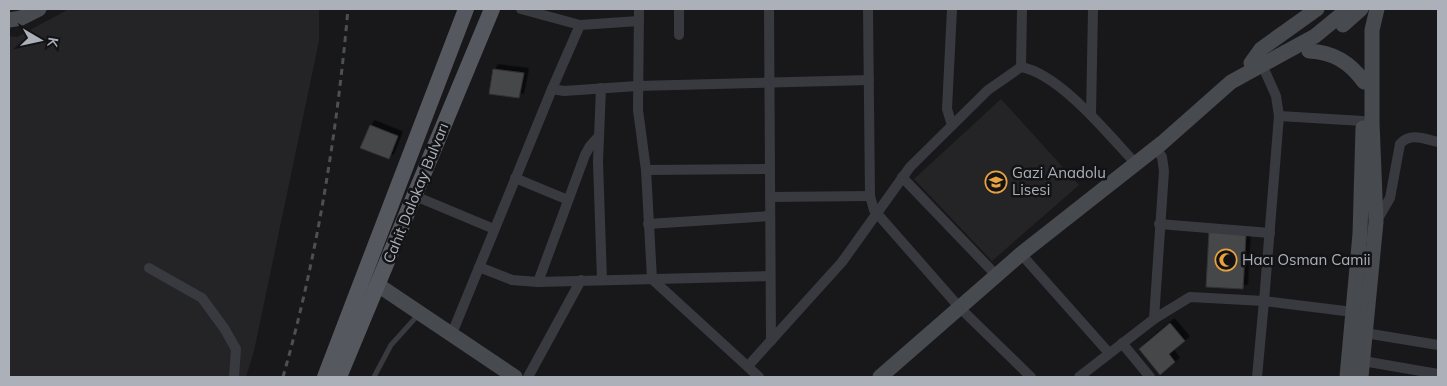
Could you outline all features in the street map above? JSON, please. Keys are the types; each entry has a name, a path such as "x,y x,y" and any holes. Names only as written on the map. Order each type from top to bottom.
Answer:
{"main road":[{"path":"9,9 14,9"},
{"path":"9,20 22,18 39,9"},
{"name":"Cahit Dalokay Bulvarı","path":"325,377 466,9"},
{"name":"Cahit Dalokay Bulvarı","path":"339,377 492,9"},
{"path":"1257,67 1261,49 1317,9"},
{"path":"1257,67 1314,28 1337,9"},
{"path":"880,377 996,275 1156,148 1231,82 1314,36 1348,9"},
{"path":"1257,67 1310,51 1341,28 1361,9"},
{"path":"1347,377 1360,234 1366,9"},
{"path":"1361,377 1381,181 1377,9"},
{"path":"1376,222 1372,122 1372,30 1377,9"},
{"path":"1310,51 1338,58 1352,67 1364,82"},
{"path":"378,285 451,336 515,377"}],"street":[{"path":"521,9 580,25 640,21"},
{"path":"639,9 637,86 646,170 652,279 759,377"},
{"path":"679,9 679,35"},
{"path":"769,9 772,341"},
{"path":"868,9 870,196 877,215 960,308 1031,377"},
{"path":"952,9 947,109 952,125"},
{"path":"1021,66 1022,9"},
{"path":"1091,115 1093,9"},
{"path":"451,336 552,88 580,25"},
{"path":"748,366 842,262 902,177 988,90 1021,66"},
{"path":"1021,66 1044,76 1091,115 1136,164"},
{"path":"1257,67 1276,96 1279,116 1257,377"},
{"path":"552,88 564,91 637,86 869,80"},
{"path":"601,88 598,137 602,280"},
{"path":"1279,116 1363,121"},
{"path":"538,282 588,150 598,137"},
{"path":"1376,222 1390,198 1400,144 1406,139 1413,137 1438,142"},
{"path":"1154,319 1164,171 1162,157 1156,148"},
{"path":"646,170 770,169"},
{"path":"902,177 996,275"},
{"path":"515,178 568,200"},
{"path":"414,196 494,229"},
{"path":"770,197 870,196"},
{"path":"648,224 770,216"},
{"path":"1159,224 1270,233"},
{"path":"1021,254 1109,353"},
{"path":"479,267 512,280 538,282 770,276"},
{"path":"149,268 202,298 224,328 236,349 234,377"},
{"path":"528,377 581,280"},
{"path":"1078,377 1154,319 1190,297 1264,301 1353,312"},
{"path":"1365,332 1438,345"},
{"path":"1122,343 1150,377"},
{"path":"1363,361 1438,374"}],"lane":[{"path":"374,377 390,345 420,314"}],"shaded area":[{"path":"69,9 319,9 319,41 254,351 246,377 9,377 9,36 17,37"},
{"name":"Gazi Anadolu Lisesi","path":"1001,99 1079,185 992,261 914,179"}],"building":[{"path":"493,69 524,73 519,98 489,94"},
{"path":"370,125 398,136 389,159 360,148"},
{"name":"Hacı Osman Camii","path":"1209,231 1246,233 1243,289 1206,287"},
{"path":"1170,323 1185,341 1169,354 1175,362 1160,375 1139,349"}],"railway":[{"path":"283,377 316,241 332,149 348,9"}],"place":[{"name":"Gazi Anadolu Lisesi","path":"996,182"},
{"name":"Hacı Osman Camii","path":"1226,260"}]}
